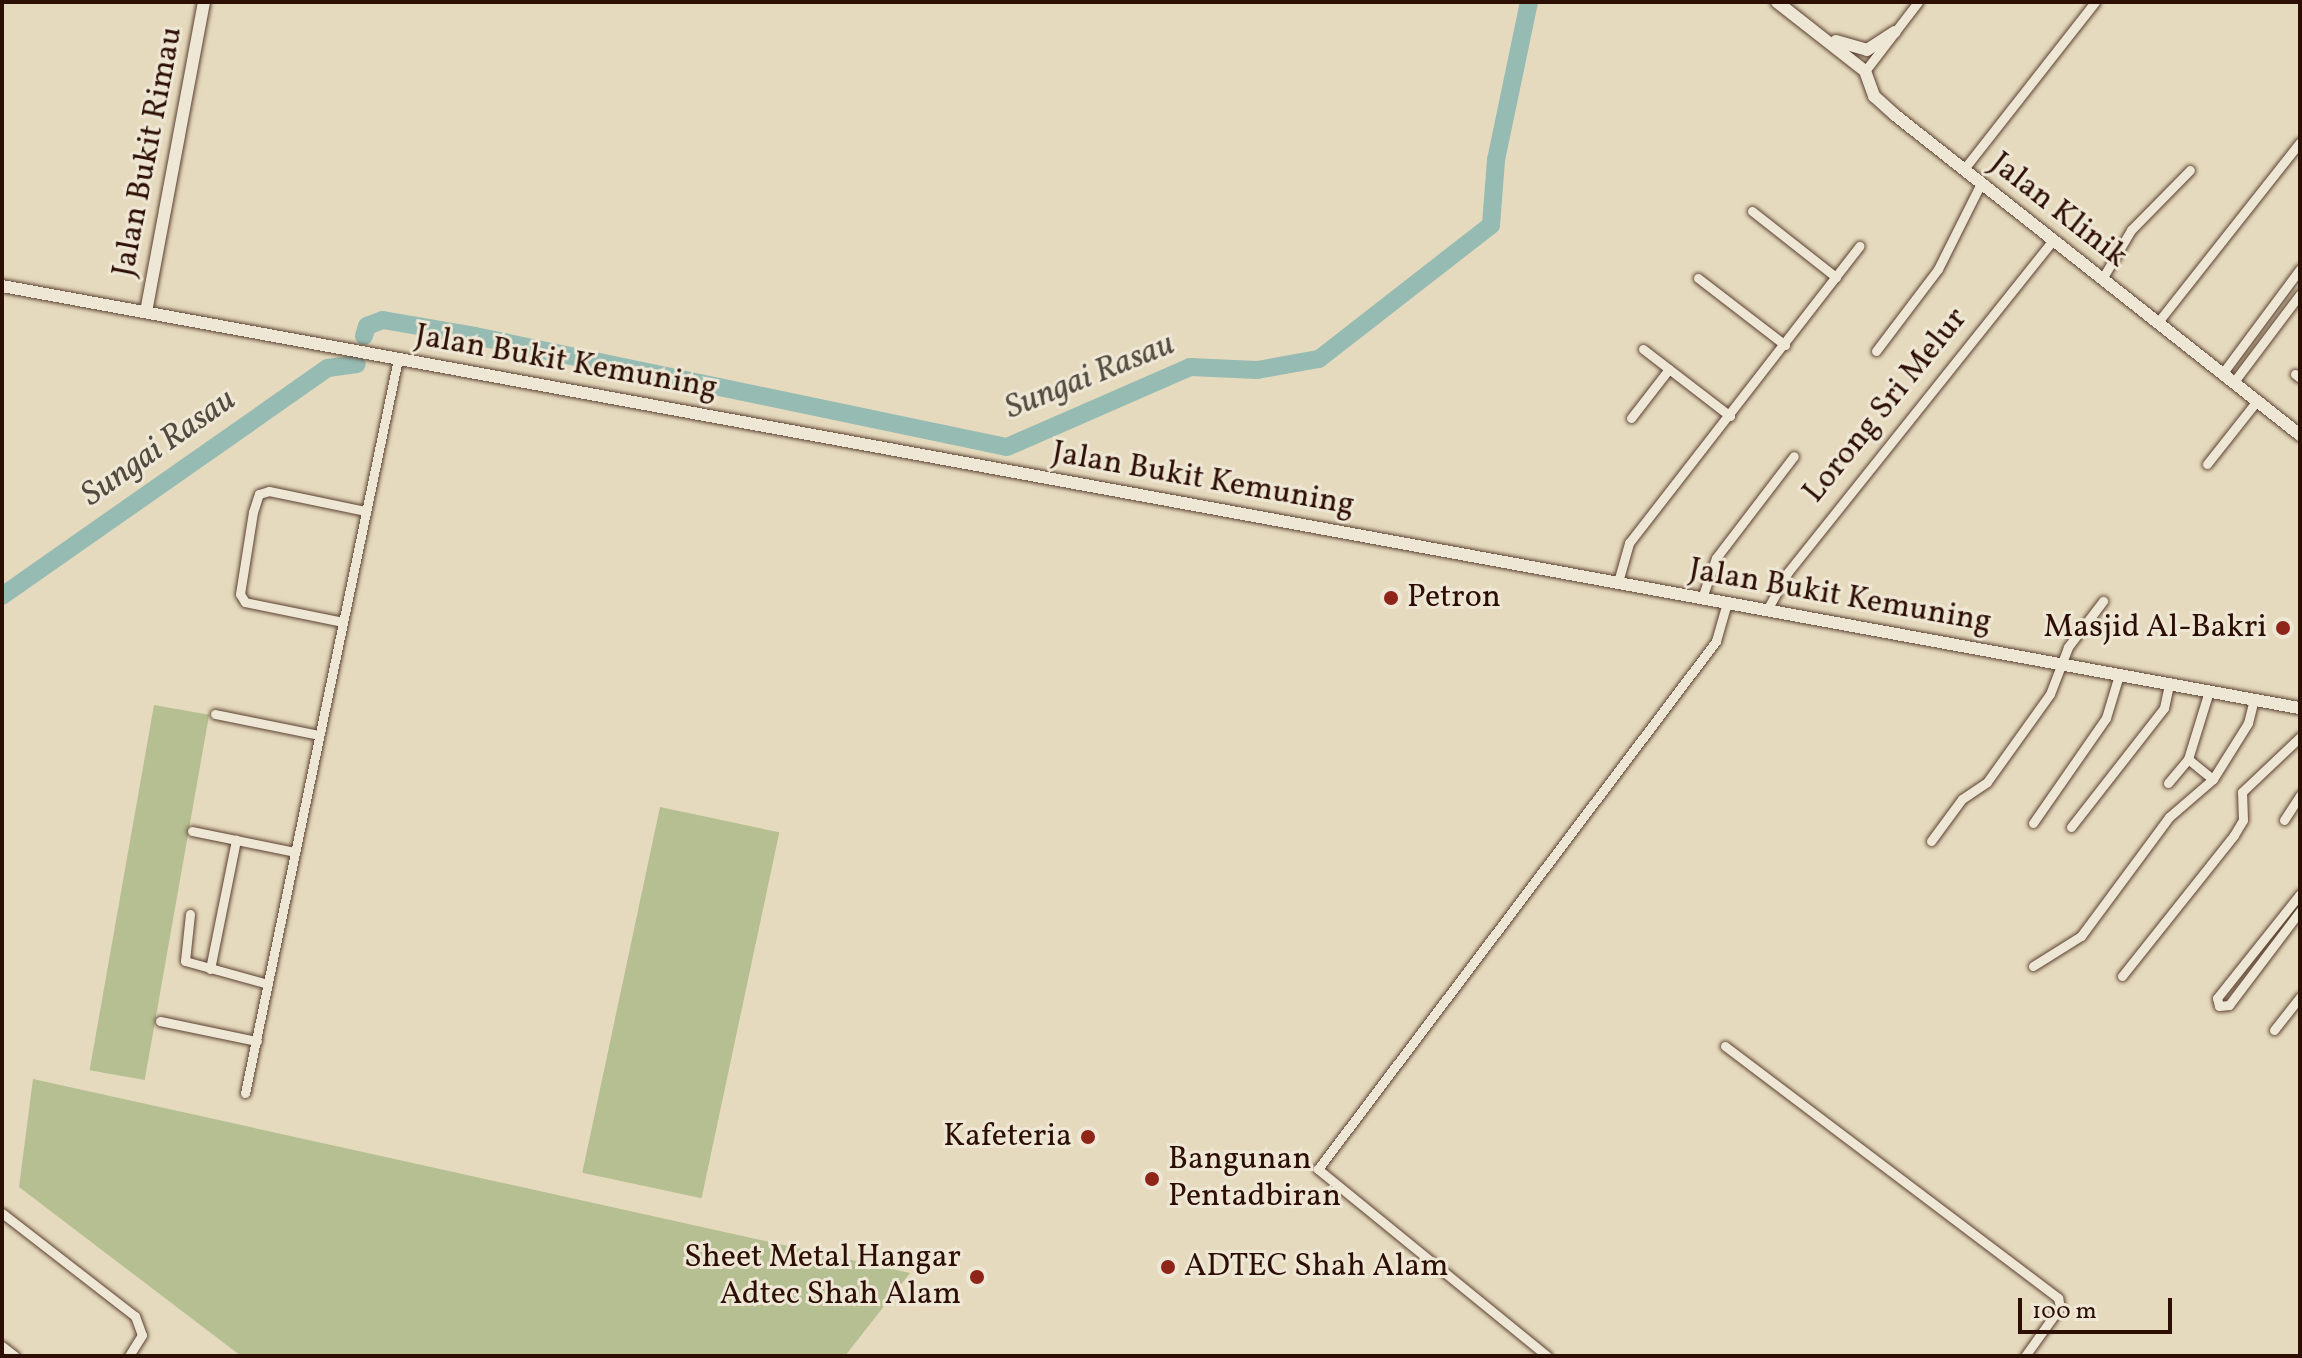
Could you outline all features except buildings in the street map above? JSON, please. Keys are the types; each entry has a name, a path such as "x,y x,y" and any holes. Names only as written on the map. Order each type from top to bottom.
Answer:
{"main road":[{"name":"Jalan Bukit Rimau","path":"146,312 204,2"},
{"path":"1777,2 1865,71"},
{"path":"1802,22 1857,51 1895,32"},
{"name":"Jalan Klinik","path":"1865,71 1882,104 2256,402 2298,429"},
{"name":"Jalan Bukit Kemuning","path":"2,286 2300,708"}],"street":[{"path":"1865,71 1918,2"},
{"path":"1964,169 2095,2"},
{"path":"2158,322 2300,142"},
{"path":"2102,279 2131,230 2190,170"},
{"path":"1876,351 1938,269 1981,183"},
{"path":"1752,211 1836,277"},
{"name":"Lorong Sri Melur","path":"1767,610 1788,572 2053,240"},
{"path":"1618,582 1629,543 1859,246"},
{"path":"2222,374 2300,269"},
{"path":"1698,278 1785,345"},
{"path":"2233,383 2300,294"},
{"path":"1643,349 1730,416"},
{"path":"245,1093 398,359"},
{"path":"1631,418 1669,369"},
{"path":"2207,464 2256,402"},
{"path":"1702,598 1716,558 1794,456"},
{"path":"343,622 245,602 240,594 253,512 264,491 366,511"},
{"path":"1931,841 1962,799 1987,782 2050,694 2060,664 2103,601"},
{"path":"1547,1356 1318,1169 1716,641 1727,603"},
{"path":"2033,823 2106,718 2119,675"},
{"path":"2071,827 2164,708 2169,684"},
{"path":"2168,783 2188,759 2209,691"},
{"path":"2033,966 2081,936 2169,817 2213,779 2248,723 2254,699"},
{"path":"215,714 319,735"},
{"path":"2122,976 2234,835 2243,820 2242,792 2300,737"},
{"path":"2188,759 2213,779"},
{"path":"2284,820 2300,795"},
{"path":"192,831 295,852"},
{"path":"210,969 236,840"},
{"path":"2300,894 2262,951 2229,1005 2219,1006 2217,998 2262,951 2300,911"},
{"path":"190,914 182,958 210,969 268,984"},
{"path":"2274,1030 2300,997"},
{"path":"160,1021 257,1041"},
{"path":"1725,1046 2058,1298 2060,1307 2025,1356"},
{"path":"2,1213 135,1316 142,1335 129,1356"},
{"path":"2,1346 15,1356"}],"green space":[{"path":"154,705 209,715 145,1080 90,1070"},
{"path":"660,807 779,832 702,1198 582,1173"},
{"path":"33,1079 910,1273 845,1356 241,1356 19,1187"}],"waterway":[{"name":"Sungai Rasau","path":"364,336 367,326 383,320 475,336 1007,447 1190,367 1257,370 1319,359 1491,225 1496,160 1529,2"},
{"name":"Sungai Rasau","path":"2,596 328,368 357,364"}],"place":[{"name":"Petron","path":"1391,598"},
{"name":"Masjid Al-Bakri","path":"2283,628"},
{"name":"Kafeteria","path":"1088,1137"},
{"name":"Bangunan Pentadbiran","path":"1152,1179"},
{"name":"ADTEC Shah Alam","path":"1168,1267"},
{"name":"Sheet Metal Hangar Adtec Shah Alam","path":"977,1277"}]}
